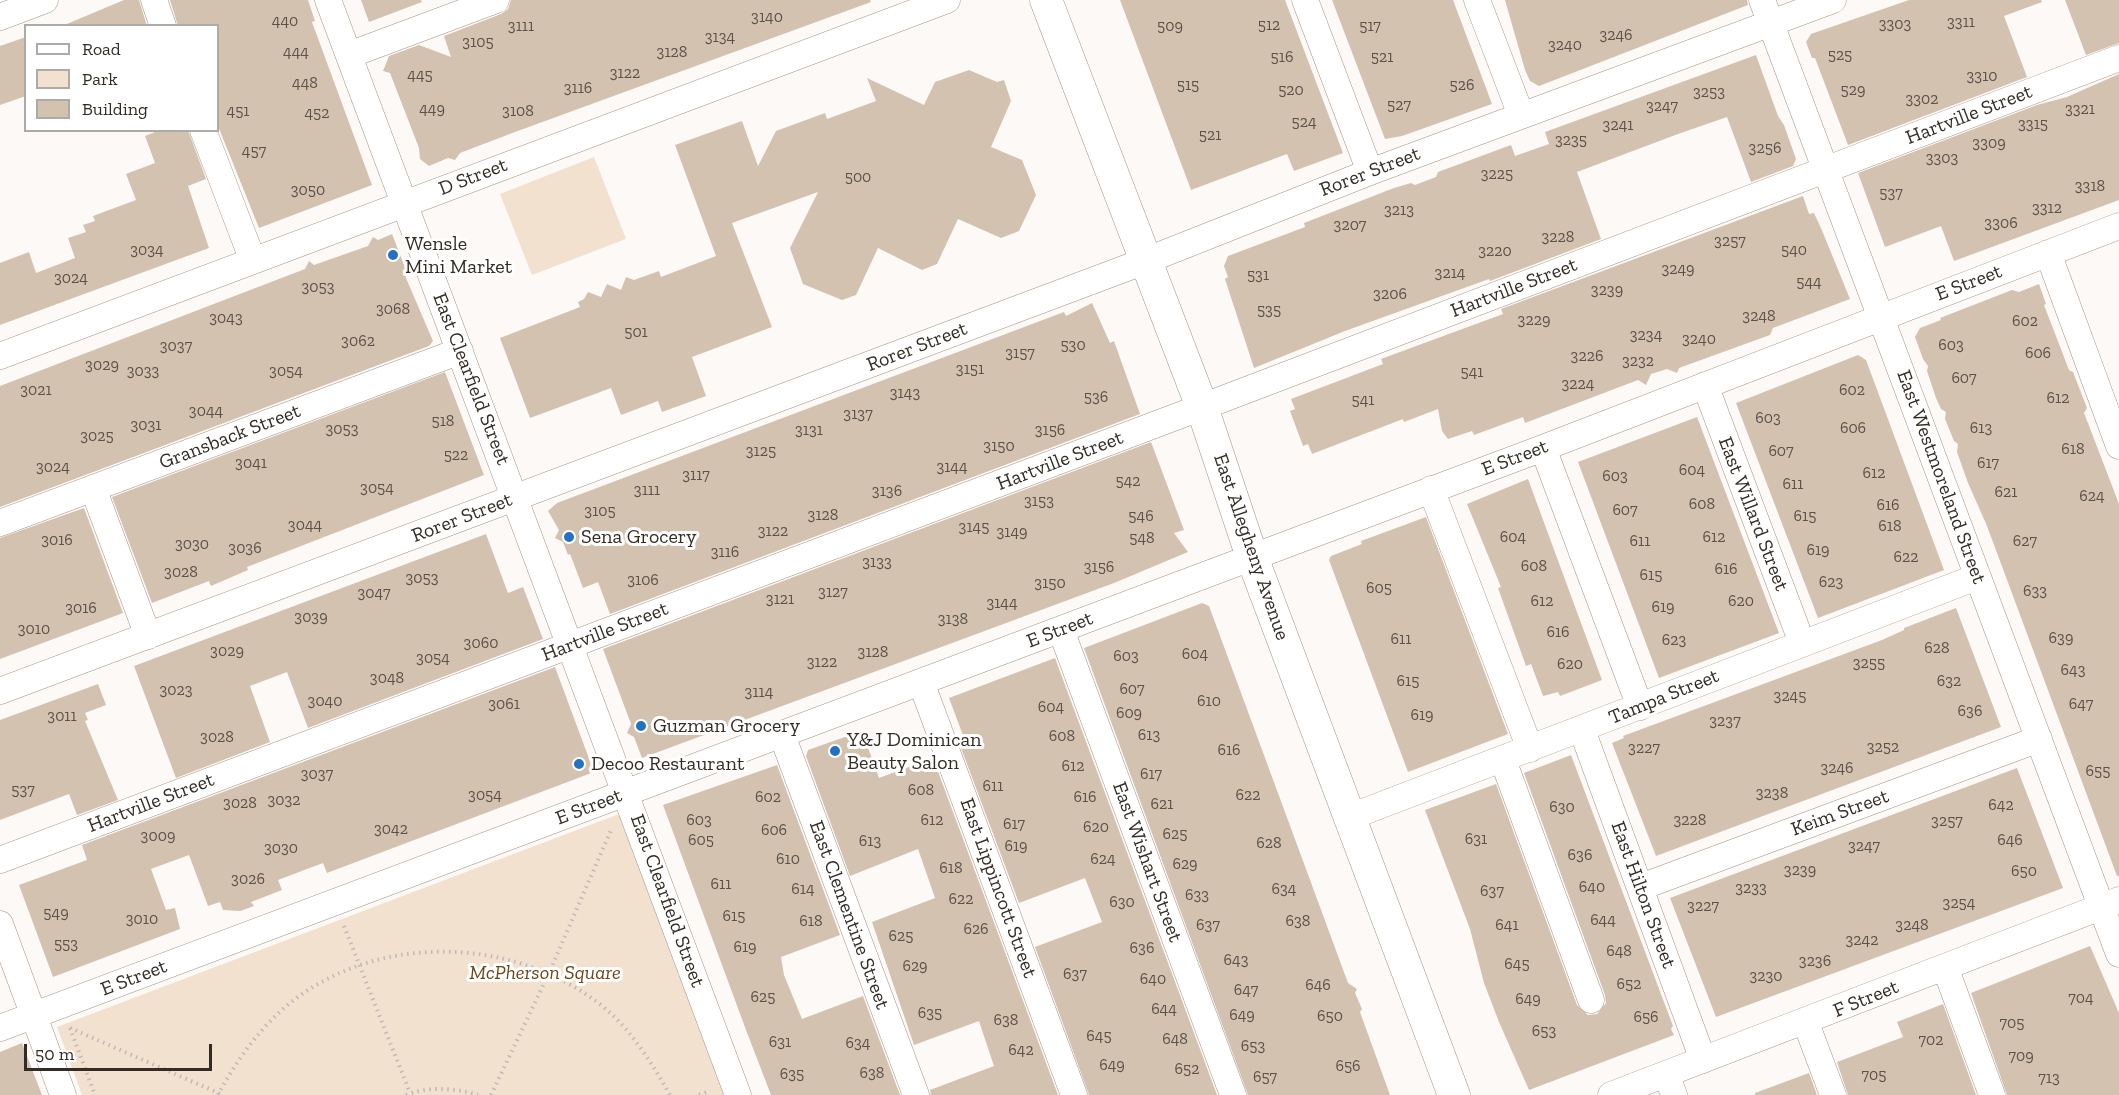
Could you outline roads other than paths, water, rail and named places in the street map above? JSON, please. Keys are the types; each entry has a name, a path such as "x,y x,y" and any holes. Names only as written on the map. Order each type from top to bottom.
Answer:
{"main road":[{"name":"East Allegheny Avenue","path":"1046,0 1202,407 1252,557 1454,1095"}],"street":[{"path":"0,18 45,0"},
{"path":"154,0 162,24"},
{"name":"East Clearfield Street","path":"328,0 572,645 738,1095"},
{"path":"349,56 496,0"},
{"name":"D Street","path":"0,356 947,0"},
{"path":"1305,0 1370,172"},
{"path":"1477,0 1521,115"},
{"name":"East Westmoreland Street","path":"1762,0 1827,168 2039,740 2110,904 2119,954"},
{"name":"Rorer Street","path":"0,691 1145,261 1521,115 1833,0"},
{"name":"Hartville Street","path":"0,860 1202,407 2119,58"},
{"path":"204,132 253,261"},
{"name":"E Street","path":"0,1028 1543,448 2119,226"},
{"path":"2048,253 2119,446"},
{"name":"Gransback Street","path":"0,523 460,351"},
{"name":"East Willard Street","path":"1705,385 1802,643"},
{"path":"1543,448 1640,707"},
{"path":"93,488 148,636"},
{"path":"1431,489 1530,750"},
{"name":"Tampa Street","path":"1350,817 1977,577"},
{"name":"East Wishart Street","path":"1061,630 1233,1095"},
{"name":"East Lippincott Street","path":"921,682 1074,1095"},
{"name":"East Hilton Street","path":"1582,730 1703,1060"},
{"name":"East Clementine Street","path":"782,735 916,1095"},
{"name":"Keim Street","path":"1641,887 2039,740"},
{"path":"1503,760 1591,1000"},
{"name":"F Street","path":"1611,1095 1670,1084 1703,1060 1806,1023 2110,904"},
{"path":"0,924 63,1095"},
{"path":"1945,967 1992,1095"},
{"path":"1806,1023 1833,1095"}],"place":[{"name":"Wensle Mini Market","path":"393,255"},
{"name":"Sena Grocery","path":"569,537"},
{"name":"Guzman Grocery","path":"641,726"},
{"name":"Y&J Dominican Beauty Salon","path":"835,751"},
{"name":"Decoo Restaurant","path":"579,764"}],"park label":[{"name":"McPherson Square","path":"545,973"}]}
